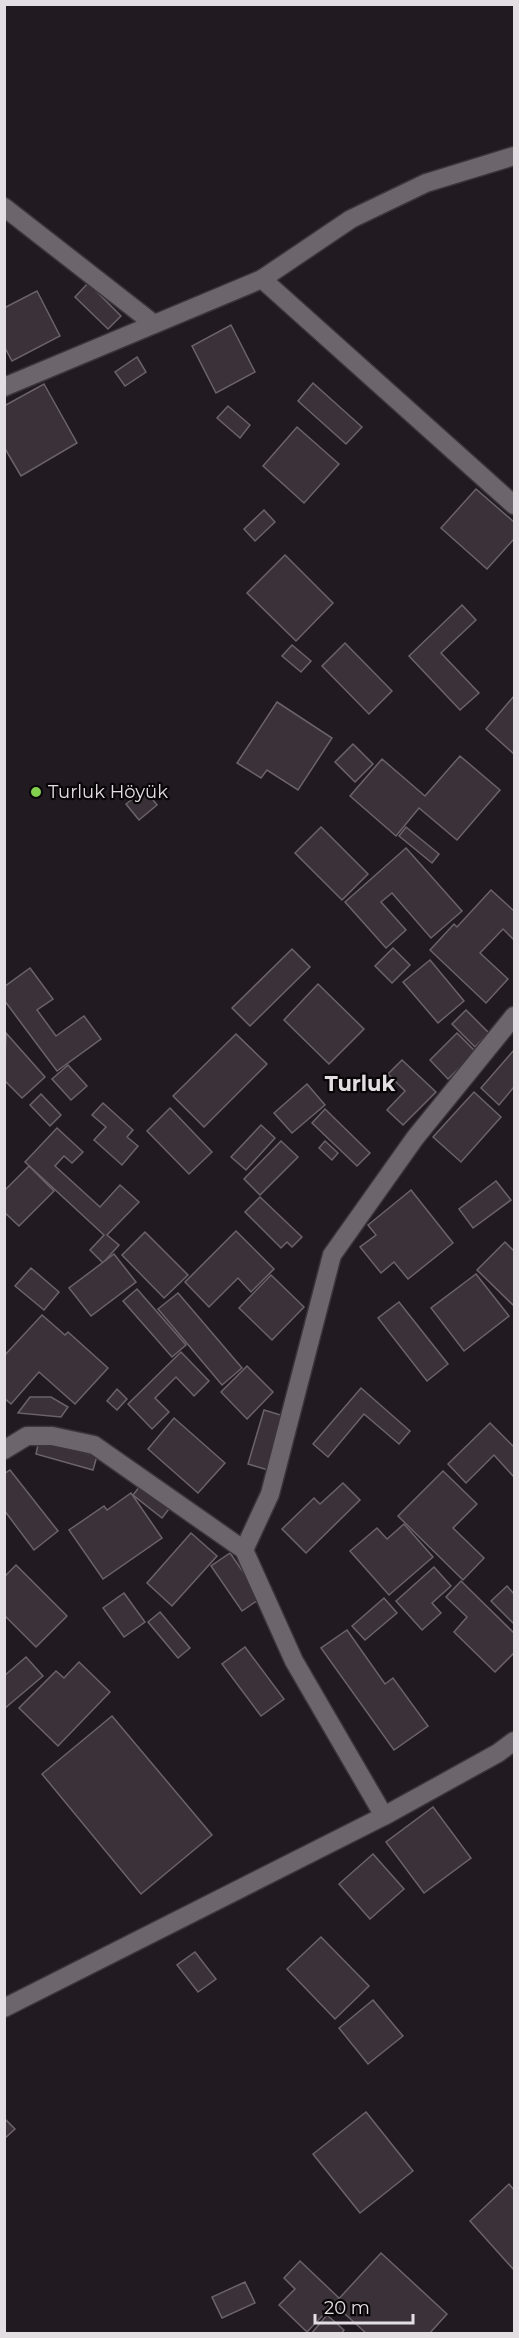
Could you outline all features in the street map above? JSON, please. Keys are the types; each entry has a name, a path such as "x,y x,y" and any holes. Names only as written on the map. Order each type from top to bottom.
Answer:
{"street":[{"path":"4,387 262,279 351,219 426,183 514,156"},
{"path":"4,207 154,324"},
{"path":"262,279 514,504"},
{"path":"244,1550 270,1494 332,1255 415,1138 514,1016"},
{"path":"4,1450 27,1436 52,1436 93,1445 244,1550 294,1661 384,1816"},
{"path":"4,2008 384,1816 498,1752 514,1740"}],"building":[{"path":"88,283 121,316 108,329 75,297"},
{"path":"37,291 60,336 12,361 4,346 4,308"},
{"path":"231,325 255,372 216,393 192,346"},
{"path":"137,357 146,372 125,386 115,372"},
{"path":"313,383 362,427 346,444 298,401"},
{"path":"44,384 77,443 21,476 4,447 4,406"},
{"path":"228,406 250,425 240,438 217,418"},
{"path":"297,427 339,464 304,503 263,466"},
{"path":"476,489 514,522 514,539 487,569 441,528"},
{"path":"264,510 275,522 255,541 244,529"},
{"path":"285,555 333,603 296,641 247,593"},
{"path":"462,605 476,620 441,653 479,693 460,710 409,656"},
{"path":"345,643 392,691 369,714 322,666"},
{"path":"292,645 311,661 301,672 282,656"},
{"path":"514,696 514,754 486,729"},
{"path":"277,702 332,738 298,790 267,770 261,778 237,763"},
{"path":"353,744 373,764 355,782 335,762"},
{"path":"460,756 500,790 457,840 419,808 396,836 350,796 382,759 425,796"},
{"path":"145,789 157,805 139,820 126,804"},
{"path":"321,827 368,874 342,900 295,853"},
{"path":"406,827 439,854 432,863 399,836"},
{"path":"406,848 462,911 431,938 392,893 381,902 406,930 386,948 345,902"},
{"path":"491,890 514,911 514,940 503,929 480,953 508,979 486,1003 430,950 454,924 457,927"},
{"path":"393,948 410,965 392,983 375,966"},
{"path":"292,949 310,967 250,1026 232,1008"},
{"path":"430,960 464,1001 438,1023 403,982"},
{"path":"30,968 53,999 37,1010 56,1036 84,1016 101,1039 57,1071 4,1000 4,987"},
{"path":"318,984 364,1029 329,1064 284,1020"},
{"path":"466,1010 489,1033 475,1047 452,1024"},
{"path":"6,1033 45,1077 22,1098 4,1080"},
{"path":"457,1033 476,1052 448,1079 430,1060"},
{"path":"236,1034 267,1064 204,1127 173,1096"},
{"path":"514,1050 514,1087 499,1105 481,1088"},
{"path":"402,1060 436,1092 403,1125 387,1110 405,1091 388,1074"},
{"path":"68,1065 87,1086 71,1100 52,1079"},
{"path":"307,1084 325,1105 292,1133 274,1113"},
{"path":"474,1092 501,1117 461,1162 433,1137"},
{"path":"41,1094 61,1115 50,1126 30,1105"},
{"path":"103,1103 133,1130 127,1137 138,1146 122,1165 94,1140 106,1127 92,1115"},
{"path":"170,1108 212,1152 189,1174 147,1131"},
{"path":"325,1109 370,1153 357,1166 312,1123"},
{"path":"261,1125 275,1138 246,1170 231,1157"},
{"path":"57,1128 83,1152 72,1163 64,1156 55,1166 100,1207 120,1185 139,1202 107,1235 119,1245 103,1263 90,1250 104,1235 25,1162"},
{"path":"281,1141 298,1157 260,1195 244,1179"},
{"path":"325,1141 338,1153 332,1160 319,1148"},
{"path":"29,1166 54,1191 19,1226 4,1212 4,1191"},
{"path":"496,1181 511,1200 473,1228 459,1209"},
{"path":"411,1190 453,1243 408,1279 394,1262 381,1273 360,1247 376,1235 368,1225"},
{"path":"260,1197 302,1237 292,1247 287,1242 281,1248 245,1212"},
{"path":"236,1231 274,1269 251,1292 238,1278 209,1307 185,1282"},
{"path":"145,1232 188,1275 164,1298 122,1255"},
{"path":"505,1242 514,1251 514,1306 477,1270"},
{"path":"114,1254 136,1282 91,1316 69,1288"},
{"path":"31,1268 59,1292 44,1310 15,1286"},
{"path":"476,1274 509,1316 464,1351 431,1308"},
{"path":"271,1275 304,1307 272,1340 239,1308"},
{"path":"137,1289 186,1345 172,1357 123,1301"},
{"path":"178,1293 242,1368 222,1385 158,1309"},
{"path":"399,1302 448,1364 427,1381 378,1318"},
{"path":"42,1315 65,1335 68,1332 108,1368 75,1404 39,1372 11,1404 4,1398 4,1356"},
{"path":"181,1352 209,1381 194,1396 176,1377 155,1398 169,1412 152,1429 128,1404"},
{"path":"247,1366 273,1392 247,1419 221,1392"},
{"path":"361,1388 410,1431 399,1444 364,1414 328,1457 313,1444"},
{"path":"117,1389 127,1399 117,1410 107,1401"},
{"path":"30,1397 51,1397 68,1407 61,1417 18,1413"},
{"path":"264,1410 284,1416 268,1470 248,1464"},
{"path":"174,1418 225,1463 198,1493 148,1449"},
{"path":"490,1423 514,1447 514,1477 494,1455 466,1483 448,1464"},
{"path":"39,1440 97,1456 93,1470 36,1454"},
{"path":"10,1470 58,1531 34,1550 4,1510 4,1474"},
{"path":"443,1471 477,1504 453,1528 484,1558 463,1580 398,1516"},
{"path":"143,1482 172,1505 162,1518 133,1495"},
{"path":"343,1483 360,1500 306,1553 282,1529 314,1498 320,1504"},
{"path":"131,1493 162,1538 103,1579 69,1530 104,1506 107,1510"},
{"path":"404,1524 433,1557 389,1595 350,1551 377,1528 387,1539"},
{"path":"191,1533 217,1556 172,1606 147,1583"},
{"path":"230,1553 261,1598 242,1611 211,1566"},
{"path":"16,1565 67,1616 36,1647 4,1615 4,1577"},
{"path":"434,1567 451,1586 432,1603 441,1613 422,1630 396,1601"},
{"path":"461,1581 514,1633 514,1653 495,1672 454,1632 467,1617 446,1597"},
{"path":"507,1586 514,1594 514,1624 491,1601"},
{"path":"124,1593 145,1622 124,1637 103,1608"},
{"path":"384,1598 397,1613 365,1640 352,1626"},
{"path":"160,1612 190,1648 178,1658 148,1622"},
{"path":"347,1630 385,1684 393,1678 428,1726 394,1750 321,1648"},
{"path":"245,1647 284,1699 261,1716 222,1664"},
{"path":"26,1657 43,1676 4,1709 4,1676"},
{"path":"79,1662 110,1692 58,1746 19,1708 56,1671 64,1678"},
{"path":"112,1716 212,1835 141,1894 42,1774"},
{"path":"433,1807 471,1858 424,1893 386,1842"},
{"path":"373,1854 404,1889 370,1919 339,1884"},
{"path":"321,1937 369,1986 335,2019 287,1969"},
{"path":"195,1952 216,1979 198,1992 177,1965"},
{"path":"373,2000 403,2036 368,2064 339,2028"},
{"path":"366,2112 413,2171 360,2213 313,2154"},
{"path":"4,2118 15,2129 4,2139"},
{"path":"509,2184 514,2190 514,2270 470,2221"},
{"path":"381,2253 447,2314 429,2334 367,2334 334,2304"},
{"path":"300,2261 339,2298 307,2332 279,2305 295,2289 284,2278"},
{"path":"245,2282 255,2303 222,2318 212,2297"},
{"path":"327,2315 344,2330 341,2334 311,2334"}],"place":[{"name":"Turluk Höyük","path":"36,792"}],"district":[{"name":"Turluk","path":"360,1084"}]}
